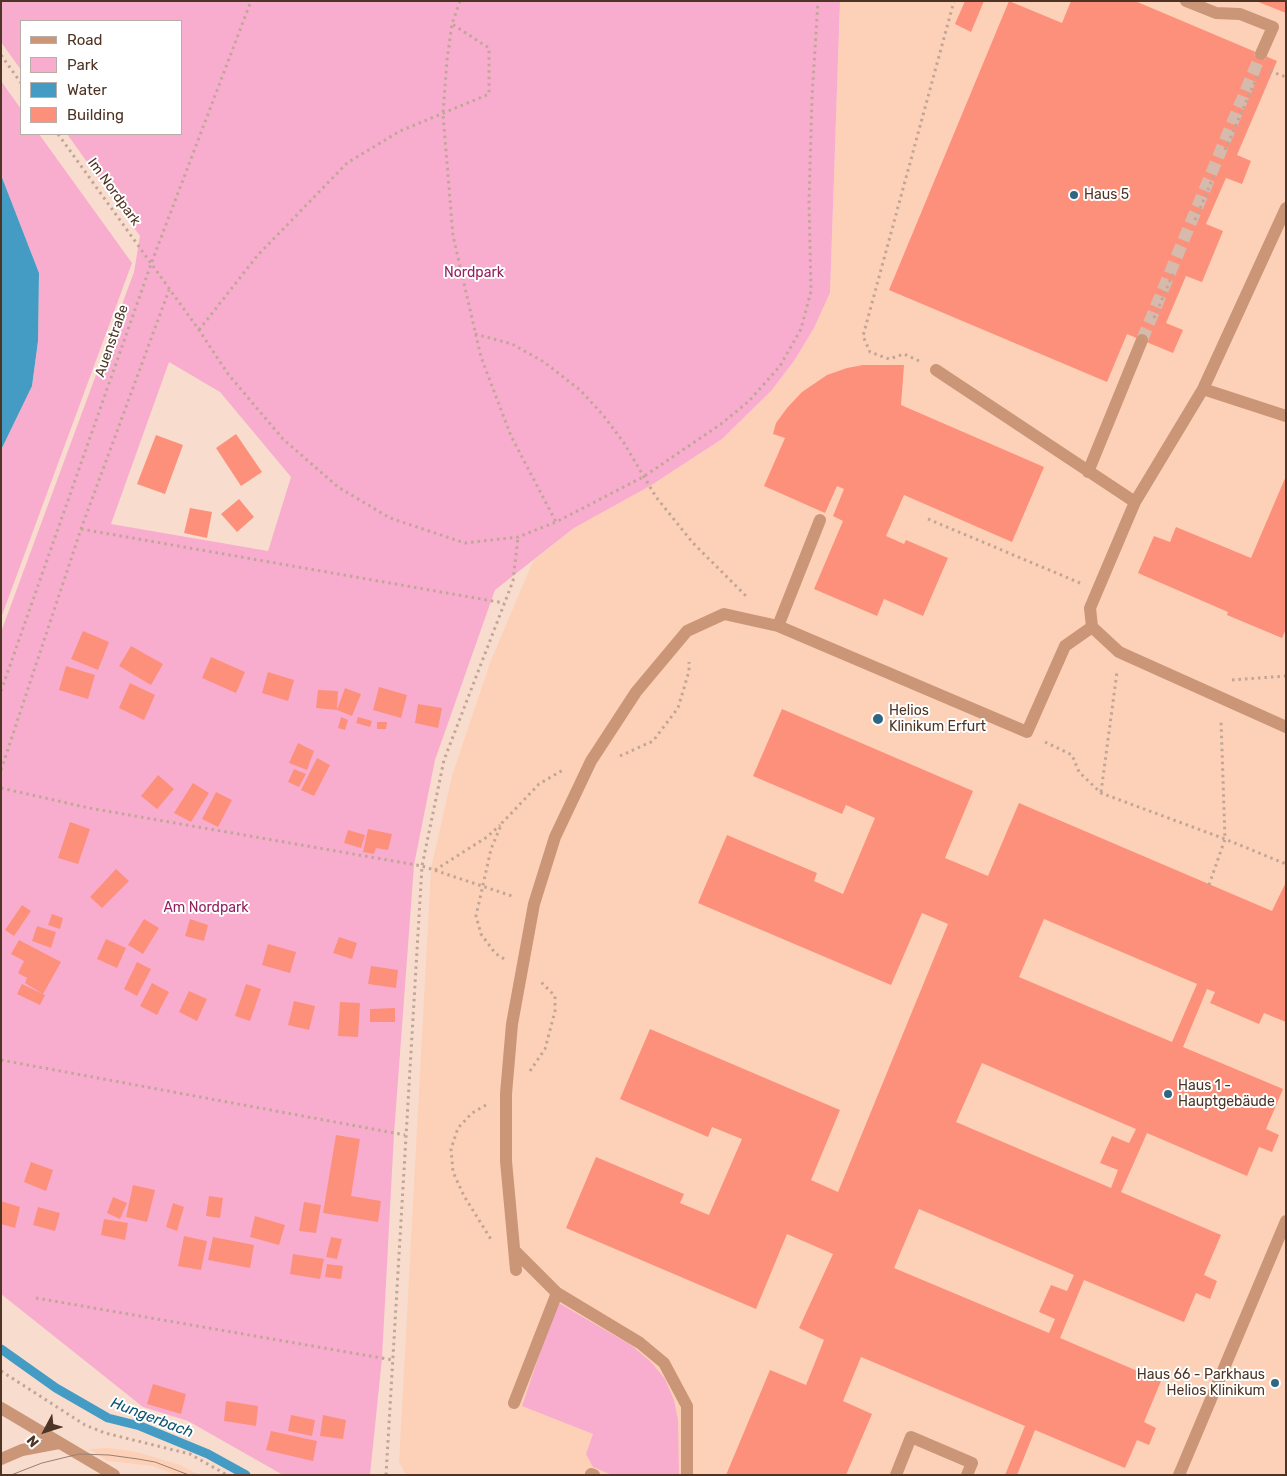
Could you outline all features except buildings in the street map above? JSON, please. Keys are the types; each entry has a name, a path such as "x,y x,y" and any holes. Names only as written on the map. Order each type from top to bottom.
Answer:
{"lane":[{"path":"1186,1 1216,13 1240,14 1273,27 1261,54"},
{"path":"1286,208 1203,389 1135,502 1090,608 1092,627 1119,652 1286,727"},
{"path":"1088,472 1142,340"},
{"path":"936,370 1135,502"},
{"path":"1203,389 1286,416"},
{"path":"778,626 820,520"},
{"path":"516,1270 506,1161 506,1094 512,1024 534,904 555,837 591,761 636,692 687,631 724,614 778,626 1027,732 1065,646 1092,627"},
{"path":"1179,1475 1286,1221"},
{"path":"515,1251 557,1293 640,1343 664,1363 687,1406 687,1475"},
{"path":"514,1403 557,1293"},
{"path":"1,1408 114,1475"},
{"path":"896,1475 911,1437 972,1463 967,1475"},
{"path":"1,1459 22,1450 58,1443"}],"path":[{"name":"Auenstraße","path":"1,691 151,264 251,1"},
{"path":"460,1 452,24 443,114 453,236 481,357 511,436 556,522"},
{"name":"Im Nordpark","path":"59,135 199,330 228,374 283,439 338,487 390,518 465,543 518,537 556,522 643,476 721,424 749,401 780,366 801,329 811,291 808,202 818,1"},
{"path":"936,370 904,354 889,358 870,352 863,336 954,1"},
{"path":"199,330 257,256 347,162 400,131 489,94 489,48 452,24"},
{"path":"1,55 20,82"},
{"path":"1224,150 1261,67 1286,77"},
{"path":"1195,220 1215,173"},
{"path":"1154,318 1174,270"},
{"path":"1,770 82,529 169,290"},
{"path":"475,334 512,344 544,362 580,390 603,415 624,443 656,497 693,543 739,589"},
{"path":"928,520 1097,590"},
{"path":"82,529 504,603"},
{"path":"386,1475 422,866 444,760 513,581 518,537"},
{"path":"1101,793 1119,652"},
{"path":"1209,884 1225,839 1220,697 1234,678 1286,676"},
{"path":"1027,732 1072,755 1079,772 1101,793 1286,864"},
{"path":"1,788 89,808 422,866 534,904"},
{"path":"435,870 487,837 502,823"},
{"path":"1,1060 405,1136"},
{"path":"36,1298 393,1360"},
{"path":"1,1371 85,1424 105,1433 190,1454 227,1475"}],"shaded area":[{"name":"Helios Klinikum Erfurt","path":"840,1 1286,1 1286,1475 406,1475 399,1462 431,868 452,776 490,663 533,561 574,528 650,486 722,439 771,391 794,361 814,328 830,293"},
{"path":"109,1448 137,1452 180,1465 200,1475 176,1475 152,1466 108,1461 89,1449"}],"green space":[{"path":"1,1 840,1 830,293 814,328 794,361 771,391 722,439 650,486 574,528 495,590 435,760 414,865 394,1134 382,1358 370,1475 283,1475 188,1421 143,1407 1,1294 1,632 134,272 140,236 68,135 182,135 182,20 20,20 20,69 1,42","holes":["169,362 220,392 291,477 268,551 111,524"]},
{"path":"1,81 20,108 20,135 40,135 132,263 1,618 1,450 32,386 38,341 39,273 1,175"},
{"path":"557,1302 631,1345 651,1362 665,1379 674,1400 678,1420 679,1475 612,1475 593,1467 586,1454 593,1434 522,1406"}],"water":[{"path":"1,175 39,273 38,341 32,386 1,450"}],"waterway":[{"name":"Hungerbach","path":"1,1349 56,1388 108,1418 140,1426 208,1454 246,1475"}],"tunnel":[{"path":"1142,340 1261,54"}],"tram line":[{"path":"11,1475 42,1463 79,1454 109,1455 155,1462 189,1475"}],"place":[{"name":"Haus 5","path":"1074,195"},
{"name":"Helios Klinikum Erfurt","path":"878,719"},
{"name":"Haus 1 - Hauptgebäude","path":"1168,1094"},
{"name":"Haus 66 - Parkhaus Helios Klinikum","path":"1275,1383"}],"park label":[{"name":"Nordpark","path":"474,273"},
{"name":"Am Nordpark","path":"206,908"}]}
